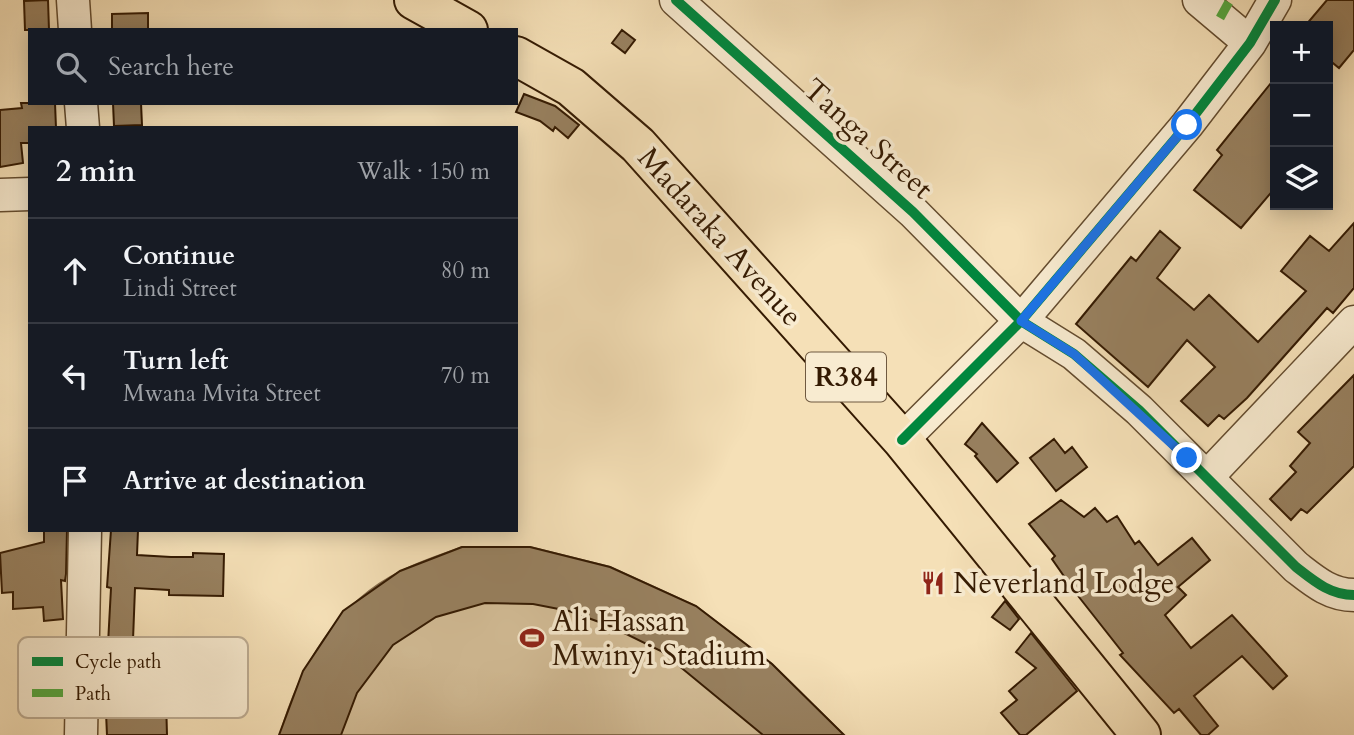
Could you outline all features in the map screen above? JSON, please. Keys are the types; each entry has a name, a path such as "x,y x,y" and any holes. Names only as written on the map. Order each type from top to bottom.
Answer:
{"main road":[{"path":"414,0 464,28"},
{"name":"Madaraka Avenue","path":"518,57 571,87 638,145 902,440 1141,735"}],"street":[{"path":"73,0 75,28"},
{"name":"Tanga Street","path":"676,0 866,168 1021,321 1074,354 1139,410 1296,567 1322,586 1342,595 1354,595"},
{"path":"1199,0 1250,43"},
{"path":"902,440 1021,321 1187,125 1250,43 1275,0"},
{"path":"81,105 83,126"},
{"path":"0,195 28,194"},
{"path":"1206,477 1354,322"},
{"path":"83,637 85,532"}],"shaded area":[{"name":"Ali Hassan Mwinyi Stadium","path":"462,547 530,547 610,567 696,606 772,664 844,735 280,735 298,685 310,662 324,639 358,600 409,567"}],"building":[{"path":"48,0 49,28 25,30 24,1"},
{"path":"1327,0 1354,0 1354,50 1339,68 1333,63 1333,21 1309,21"},
{"path":"148,13 148,28 112,28 112,14"},
{"path":"622,30 635,40 625,53 612,43"},
{"path":"1270,84 1270,194 1241,228 1194,190 1222,155 1217,150"},
{"path":"524,94 555,106 579,125 568,138 555,127 553,131 540,121 516,112"},
{"path":"21,103 55,105 56,126 28,126 28,143 21,143 23,163 0,167 0,110 22,108"},
{"path":"113,105 141,105 142,125 114,126"},
{"path":"1354,223 1354,288 1333,313 1327,308 1247,398 1224,419 1219,415 1208,426 1181,401 1215,367 1187,340 1148,387 1076,324 1131,257 1136,261 1160,231 1180,248 1157,278 1194,310 1209,295 1258,342 1306,291 1281,271 1310,236 1329,251"},
{"path":"1354,375 1354,466 1307,513 1301,509 1291,520 1270,499 1296,472 1290,466 1310,443 1298,432"},
{"path":"982,423 1018,463 997,482 975,456 977,454 965,444"},
{"path":"1054,439 1065,453 1072,447 1087,467 1056,491 1030,458"},
{"path":"1061,500 1084,517 1095,508 1107,522 1117,516 1135,544 1139,541 1158,565 1192,538 1210,560 1178,587 1186,595 1165,615 1191,648 1232,615 1287,676 1273,689 1242,656 1194,696 1218,726 1208,735 1201,735 1179,709 1174,713 1120,655 1123,653 1075,592 1052,559 1055,556 1029,524"},
{"path":"44,532 67,532 66,574 65,581 61,580 63,619 44,621 43,607 13,609 13,592 2,593 0,553 44,542"},
{"path":"111,532 138,532 137,555 193,557 193,553 224,554 223,596 169,595 169,590 135,588 133,637 108,637 111,588 107,587"},
{"path":"462,547 530,547 610,567 696,606 772,664 844,735 763,735 661,651 610,626 569,611 533,604 485,603 436,617 393,645 357,693 341,735 279,735 303,671 343,611 400,571"},
{"path":"1005,601 1019,619 1010,630 992,617"},
{"path":"1031,633 1077,691 1026,735 1020,735 1001,713 1017,700 1009,691 1036,668 1016,652"},
{"path":"106,718 167,718 167,735 107,735"}],"marked path":[{"path":"1220,18 1230,0"}],"cycle path":[{"path":"676,0 913,212 1021,321 1074,354 1139,410 1296,567 1330,590 1354,595"},
{"path":"902,440 1021,321 1187,125 1250,43 1275,0"}],"place":[{"name":"Neverland Lodge","path":"933,583"},
{"name":"Ali Hassan Mwinyi Stadium","path":"532,638"}],"route":[{"path":"1187,125 1021,321 1074,354 1139,410 1187,458"}]}
